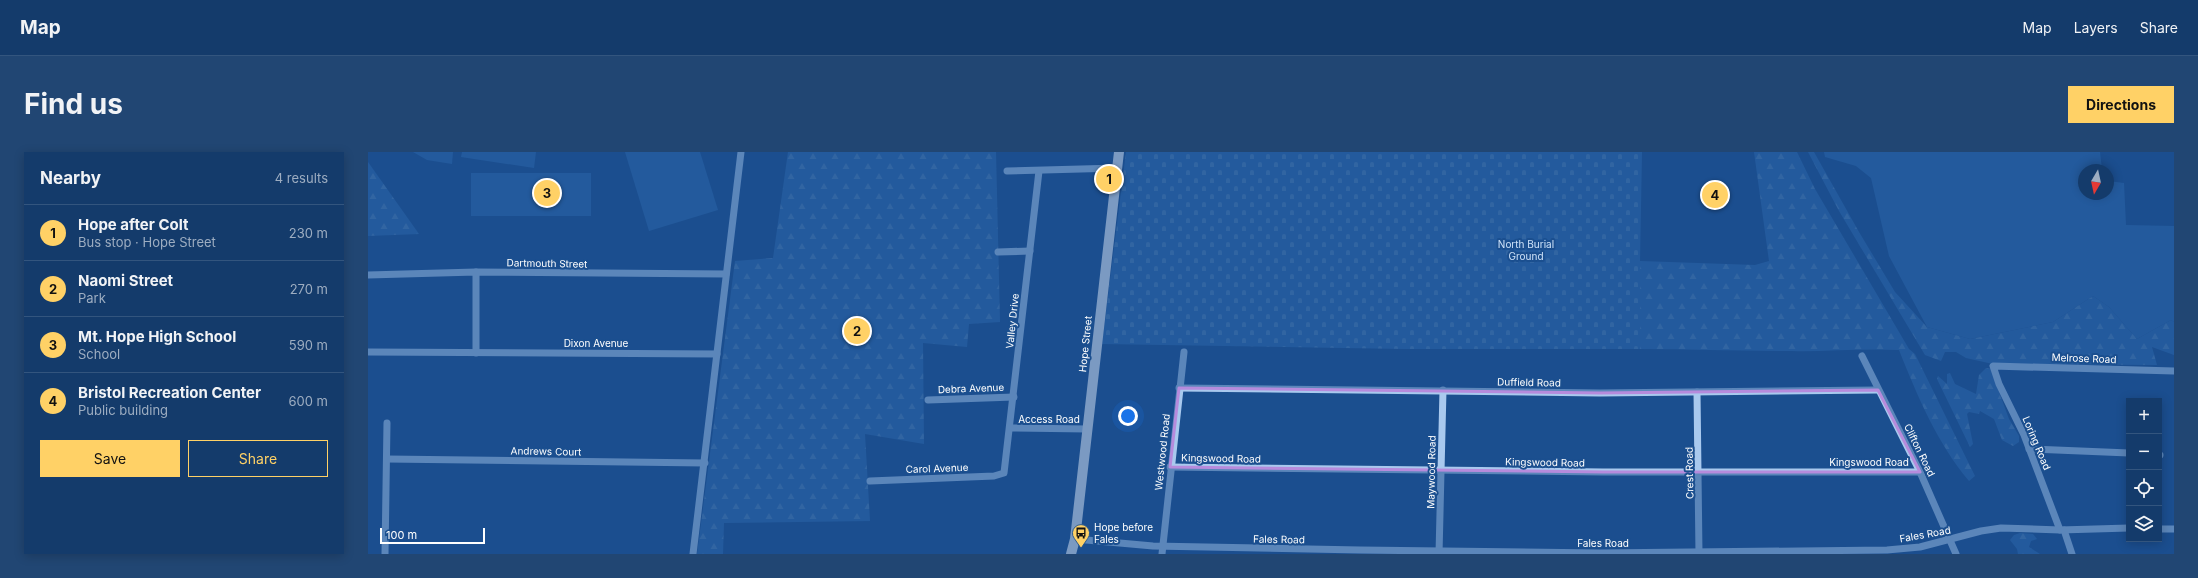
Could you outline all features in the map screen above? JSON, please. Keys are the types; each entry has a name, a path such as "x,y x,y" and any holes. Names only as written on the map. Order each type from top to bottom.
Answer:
{"main road":[{"name":"Hope Street","path":"1071,554 1075,539 1119,152"},
{"name":"Hope Street","path":"1075,539 1078,554"}],"street":[{"path":"693,554 741,152"},
{"path":"1007,170 1039,171 1118,168"},
{"name":"Valley Drive","path":"1004,473 1011,428 1039,171"},
{"path":"998,252 1030,251"},
{"path":"476,272 476,353"},
{"name":"Dartmouth Street","path":"368,275 476,272 726,274"},
{"name":"Dixon Avenue","path":"368,352 716,354"},
{"name":"Westwood Road","path":"1162,554 1170,467 1184,352"},
{"name":"Clifton Road","path":"1862,356 1920,472 1956,554"},
{"name":"Melrose Road","path":"1993,366 2174,371"},
{"name":"Loring Road","path":"1993,366 1999,384 2029,449 2072,554"},
{"name":"Duffield Road","path":"1179,388 1600,393 1878,390"},
{"name":"Maywood Road","path":"1439,552 1443,390"},
{"name":"Crest Road","path":"1697,392 1699,553"},
{"name":"Debra Avenue","path":"928,400 1014,397"},
{"path":"385,554 388,423"},
{"name":"Access Road","path":"1011,428 1088,429"},
{"path":"2029,449 2126,453"},
{"name":"Andrews Court","path":"387,459 705,463"},
{"name":"Kingswood Road","path":"1170,467 1440,471 1920,472"},
{"name":"Carol Avenue","path":"870,481 994,476 1004,473"},
{"name":"Fales Road","path":"1075,539 1163,546 1439,552 1699,553 1887,550 1920,547 1981,531 2001,528 2062,530 2126,528"},
{"path":"2162,529 2174,529"}],"highlighted area":[{"path":"1179,388 1600,393 1878,390 1920,472 1603,472 1170,467"}],"green space":[{"path":"413,152 453,152 452,164 427,160"},
{"path":"462,152 536,152 534,168 461,157"},
{"path":"625,152 700,152 718,210 649,231"},
{"path":"788,152 996,152 1000,322 969,324 967,347 923,343 924,444 865,434 870,521 724,523 723,554 697,554 735,261 773,258"},
{"name":"North Burial Ground","path":"1126,152 1642,152 1640,349 1404,349 1102,344"},
{"path":"1754,152 1797,152 1815,189 1909,349 1915,354 1975,476 1969,481 1947,451 1938,435 1913,384 1899,350 1871,349 1800,351 1640,349 1640,261 1755,265 1769,261"},
{"path":"1808,152 1814,152 1895,292 1927,327 1970,339 2053,322 2093,296 2109,307 2137,339 2171,320 2174,322 2174,355 2152,347 2157,365 1993,364 1966,358 1956,352 1945,352 1941,361 1925,355 1839,211"},
{"path":"1824,152 2100,152 2101,164 2078,164 2078,200 2114,200 2114,182 2124,183 2126,225 2174,226 2174,322 2171,320 2137,339 2109,307 2093,296 2053,322 1970,339 1927,327 1889,256 1871,178 1856,166 1825,157"},
{"path":"368,162 419,234 368,236"},
{"path":"471,173 591,173 591,216 471,216"},
{"path":"1986,368 1992,369 2009,419 2019,436 2019,442 2013,446 2002,440 1994,419 1980,411 1979,414 1969,412 1967,414 1973,444 1970,447 1937,379 1938,376 1947,384 1947,374 1950,373 1955,384 1976,394 1979,375"},
{"path":"2020,533 2033,534 2037,539 2031,541 2029,547 2040,554 2018,554 2017,549 2010,540 2014,535"}],"place":[{"name":"Hope after Colt","path":"1109,179"},
{"name":"Mt. Hope High School","path":"547,193"},
{"name":"Bristol Recreation Center","path":"1715,195"},
{"name":"Naomi Street","path":"857,331"},
{"name":"Hope before Fales","path":"1081,548"}]}
